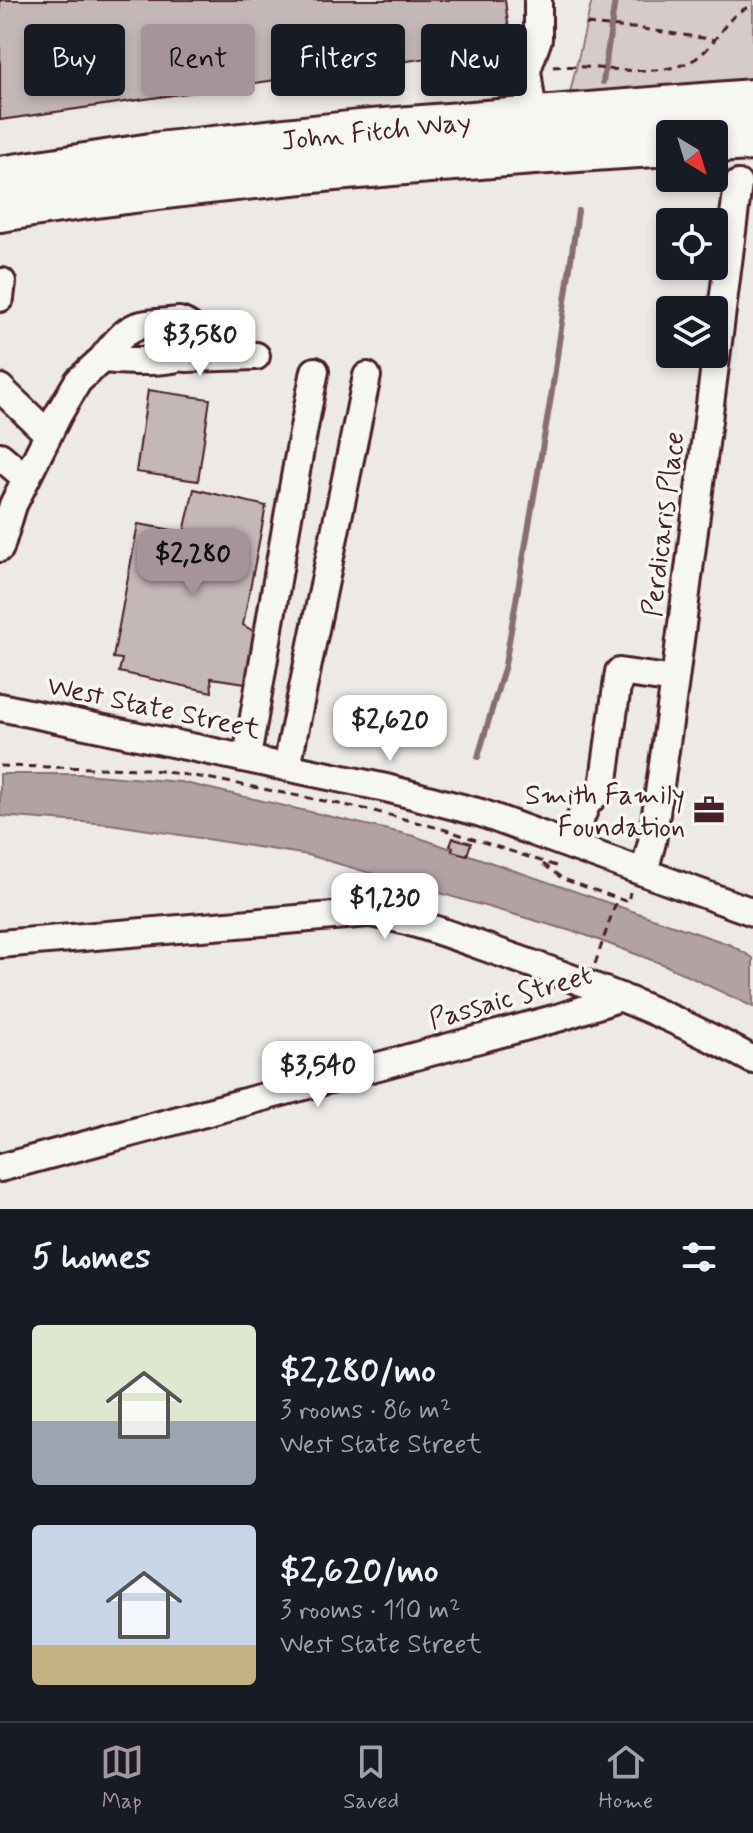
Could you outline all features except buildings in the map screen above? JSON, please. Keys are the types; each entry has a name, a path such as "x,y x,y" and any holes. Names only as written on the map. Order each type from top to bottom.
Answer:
{"highway":[{"name":"John Fitch Way","path":"0,177 158,153 359,131 753,100"},
{"path":"728,141 753,140"},
{"name":"John Fitch Way","path":"0,211 276,174 454,158 656,146"}],"street":[{"path":"533,116 527,70 538,39 538,0"},
{"name":"Perdicaris Place","path":"637,882 652,842 738,184"},
{"path":"0,548 13,505 78,381 102,359 122,333 134,326 179,321 193,328 197,336 196,351 186,358"},
{"path":"102,359 124,361 256,356"},
{"path":"247,757 294,471 315,371"},
{"path":"287,766 367,376"},
{"path":"0,388 48,434"},
{"path":"0,456 26,478"},
{"path":"564,856 587,803 603,787 619,672 675,680"},
{"name":"West State Street","path":"0,707 247,757 396,790 481,813 564,856 637,882 753,912"},
{"path":"0,944 369,913 426,926 621,997 753,1060"},
{"name":"Passaic Street","path":"0,1168 532,1026 621,997"}],"path":[{"path":"527,70 571,65 672,67 698,57 716,40 736,13 753,6"},
{"path":"586,24 716,40"},
{"path":"0,766 146,769 207,778 370,810 446,830 538,860 563,879 616,901 628,902 637,882"},
{"path":"538,860 564,856"},
{"path":"594,968 616,901"}],"shaded area":[{"path":"592,0 753,0 753,100 565,114"},
{"path":"0,774 83,774 181,782 414,836 731,945 753,958 753,1007 665,965 585,935 308,855 110,824 0,816"}],"waterway":[{"path":"603,82 615,0"},
{"path":"478,757 505,665 552,391 578,211"}],"place":[{"name":"Smith Family Foundation","path":"709,810"}]}
